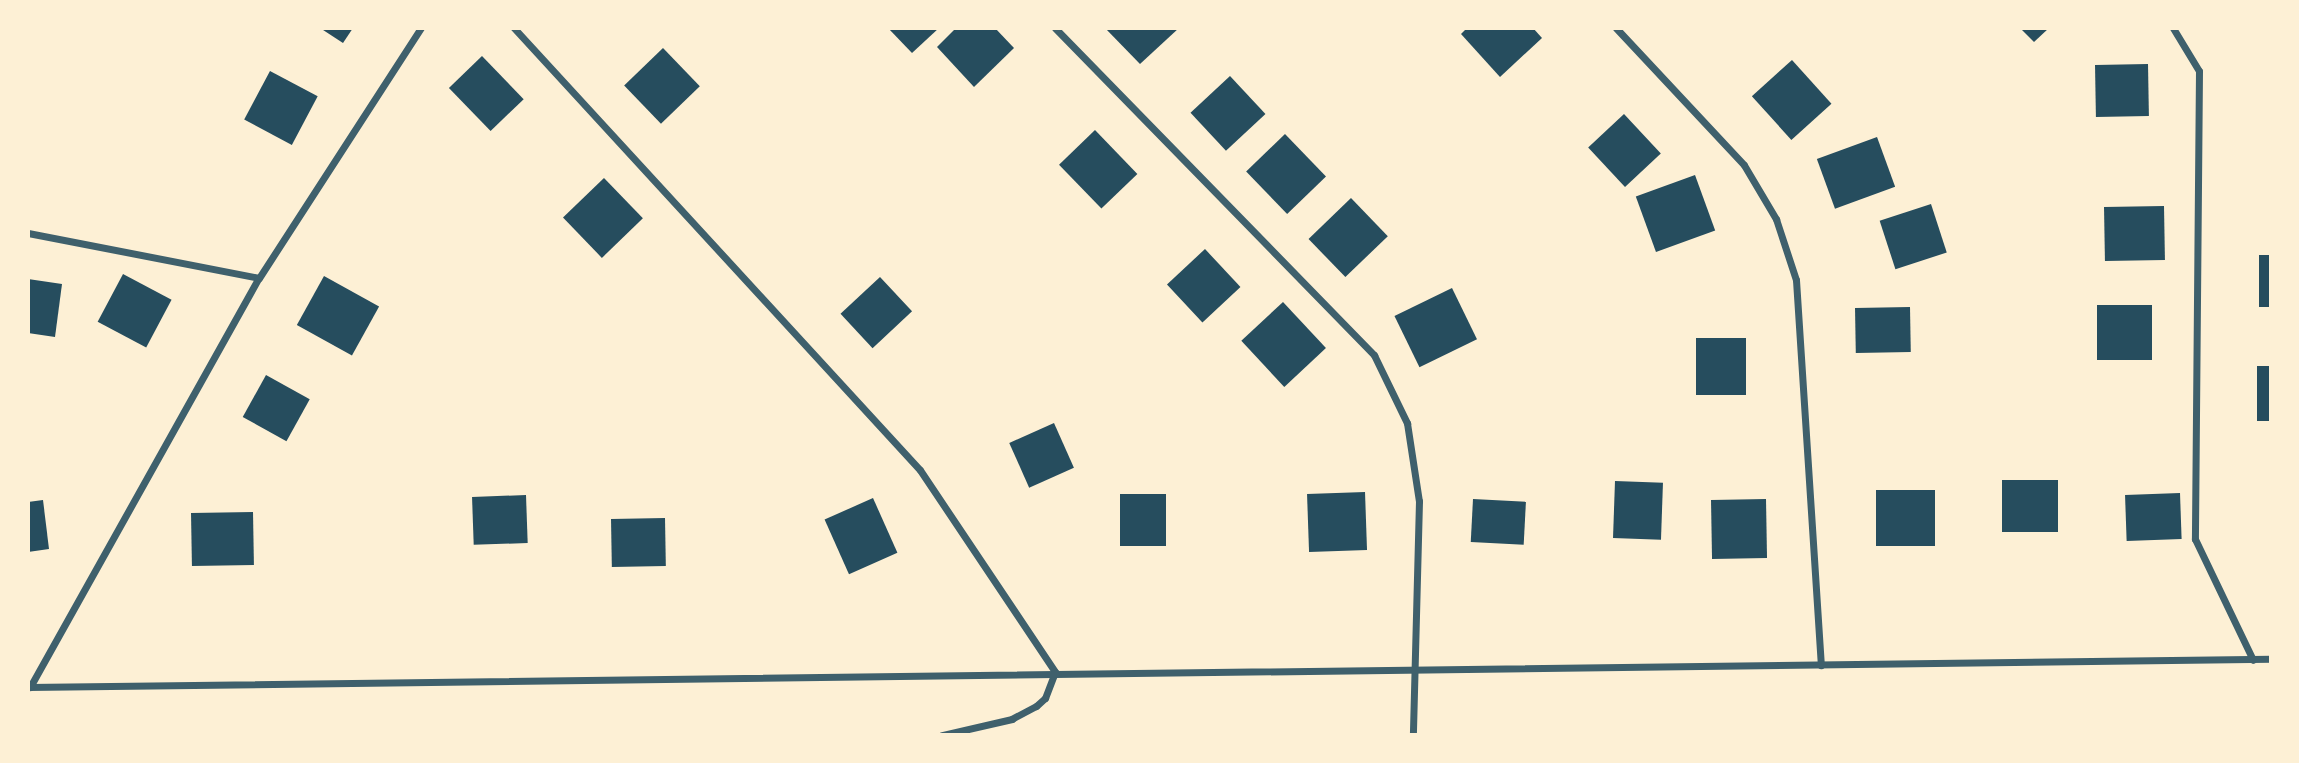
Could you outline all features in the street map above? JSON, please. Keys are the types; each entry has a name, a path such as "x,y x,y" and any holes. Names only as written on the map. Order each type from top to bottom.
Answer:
{"street":[{"path":"29,687 259,278 421,28"},
{"path":"514,28 919,470 1055,672"},
{"path":"1055,28 1374,355 1407,423 1419,501 1412,667 1413,735"},
{"path":"1616,28 1744,165 1776,219 1796,280 1821,665"},
{"path":"2173,28 2199,71 2195,539 2253,660"},
{"path":"28,233 259,278"},
{"path":"29,687 1412,667 2271,659"},
{"path":"942,735 1012,719 1045,698 1055,672"}],"building":[{"path":"320,28 353,28 343,43"},
{"path":"888,28 939,28 912,53"},
{"path":"956,28 995,28 1014,48 974,87 937,47"},
{"path":"1105,28 1179,28 1140,64"},
{"path":"1467,28 1533,28 1542,38 1500,77 1461,34"},
{"path":"2020,28 2049,28 2034,42"},
{"path":"663,48 700,86 661,124 624,86"},
{"path":"482,56 524,99 491,131 449,88"},
{"path":"1792,60 1831,104 1791,140 1752,96"},
{"path":"2148,64 2149,116 2096,117 2095,65"},
{"path":"270,71 318,96 292,145 244,120"},
{"path":"1230,76 1265,114 1226,151 1191,113"},
{"path":"1624,114 1661,153 1625,187 1588,147"},
{"path":"1095,130 1137,174 1101,209 1059,165"},
{"path":"1285,134 1326,176 1287,214 1246,172"},
{"path":"1877,137 1895,187 1835,209 1817,159"},
{"path":"1695,175 1715,230 1656,252 1636,197"},
{"path":"604,178 643,218 602,258 563,218"},
{"path":"1351,198 1388,236 1345,277 1309,239"},
{"path":"1931,204 1947,253 1895,269 1880,221"},
{"path":"2164,206 2165,260 2105,261 2104,207"},
{"path":"1205,249 1240,287 1202,322 1167,284"},
{"path":"2259,255 2271,255 2271,307 2259,307"},
{"path":"123,274 172,300 146,348 98,322"},
{"path":"324,276 379,307 352,356 297,325"},
{"path":"880,277 912,311 873,348 841,314"},
{"path":"28,279 62,284 55,337 28,333"},
{"path":"1452,288 1477,339 1419,367 1394,316"},
{"path":"1283,302 1326,348 1284,387 1241,341"},
{"path":"2097,305 2152,305 2152,360 2097,360"},
{"path":"1910,307 1911,352 1856,353 1855,308"},
{"path":"1696,338 1746,338 1746,395 1696,395"},
{"path":"2257,366 2271,366 2271,421 2257,421"},
{"path":"266,375 310,399 286,441 243,417"},
{"path":"1054,423 1074,468 1029,488 1009,443"},
{"path":"2002,480 2058,480 2058,532 2002,532"},
{"path":"1615,481 1663,483 1661,540 1613,538"},
{"path":"1876,490 1935,490 1935,546 1876,546"},
{"path":"1365,492 1367,550 1309,552 1307,494"},
{"path":"2180,493 2182,539 2127,541 2125,495"},
{"path":"1120,494 1166,494 1166,546 1120,546"},
{"path":"526,495 528,543 474,545 472,497"},
{"path":"873,498 897,553 849,574 825,520"},
{"path":"1473,499 1526,502 1524,545 1471,542"},
{"path":"1766,499 1767,558 1712,559 1711,500"},
{"path":"43,500 49,549 28,552 28,502"},
{"path":"253,512 254,565 192,566 191,513"},
{"path":"665,518 666,566 612,567 611,519"}]}
